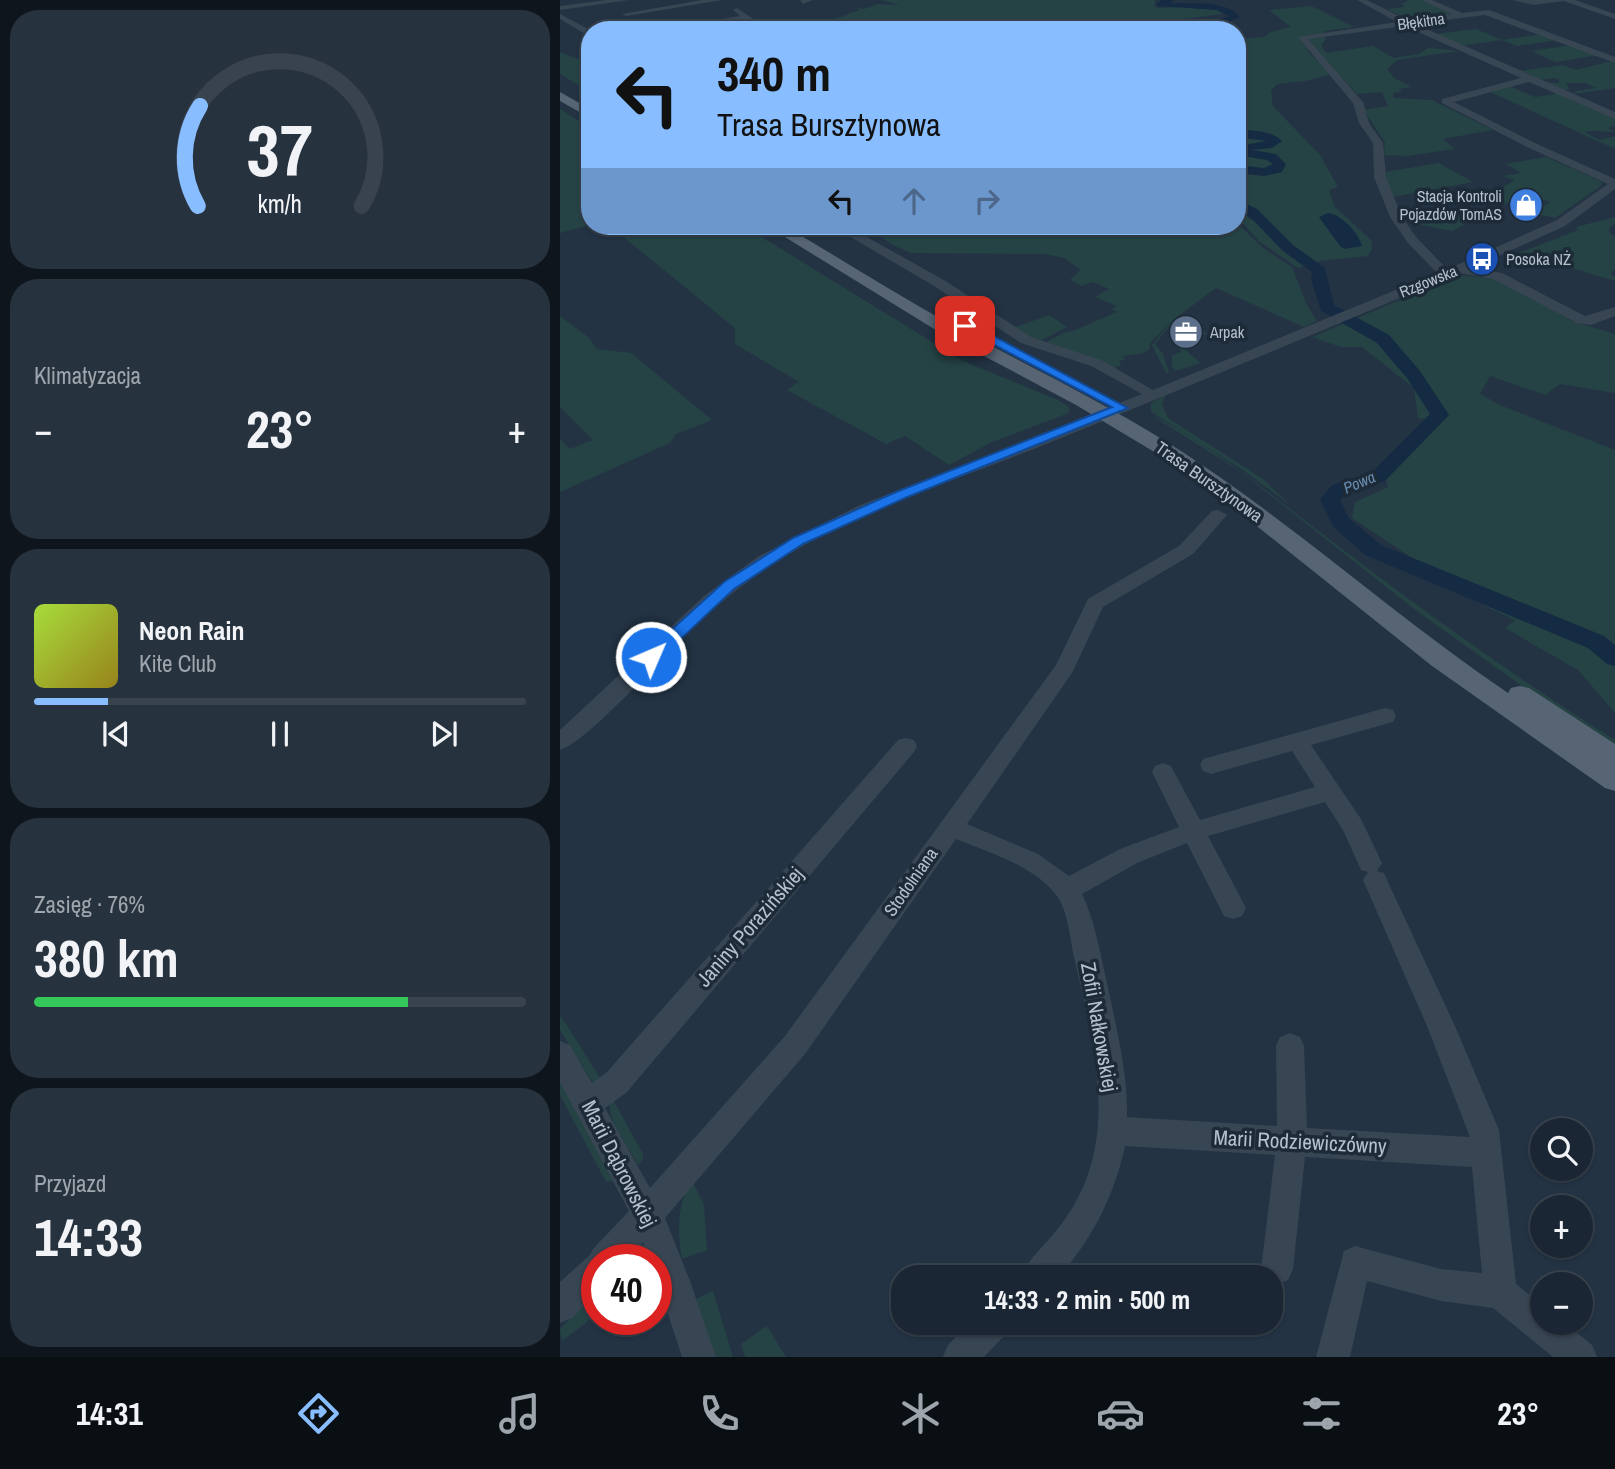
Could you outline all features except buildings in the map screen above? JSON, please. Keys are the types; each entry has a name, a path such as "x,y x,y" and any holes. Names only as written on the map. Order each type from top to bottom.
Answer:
{"main road":[{"path":"560,87 581,99"},
{"path":"560,96 581,109"},
{"name":"Trasa Bursztynowa","path":"790,235 945,328 1110,409 1234,498 1441,660 1615,780"},
{"name":"Trasa Bursztynowa","path":"809,235 1232,477 1470,660 1615,758"}],"street":[{"path":"560,8 625,0"},
{"path":"626,14 719,0 754,21"},
{"path":"1361,0 1406,23 1615,116"},
{"path":"1425,0 1461,15"},
{"path":"1516,0 1534,3 1561,0"},
{"path":"1568,0 1615,18"},
{"path":"607,2 640,21"},
{"name":"Błękitna","path":"1451,271 1440,270 1412,240 1396,217 1380,177 1378,143 1364,123 1358,102 1302,37 1493,13 1615,60"},
{"path":"560,16 581,29"},
{"path":"722,21 748,17"},
{"path":"1530,79 1445,101 1533,146 1615,183"},
{"name":"Rzgowska","path":"1167,385 1231,362 1555,227 1615,183"},
{"path":"854,235 939,283 1026,340 1096,363 1145,390"},
{"path":"1451,271 1497,276 1582,320 1591,321 1615,312"},
{"path":"1110,409 1145,390 1167,385"},
{"path":"560,743 681,627 752,569 828,526 1167,385"},
{"name":"Stodolniana","path":"620,1244 648,1215 795,1045 1065,668 1095,604 1186,550 1218,515"},
{"path":"1211,765 1385,716"},
{"path":"1297,741 1353,826 1484,1129 1500,1292"},
{"name":"Janiny Porazińskiej","path":"589,1103 617,1082 906,746"},
{"path":"1163,772 1233,908"},
{"path":"950,827 1016,853 1067,890 1095,871 1138,851 1330,792"},
{"name":"Zofii Nałkowskiej","path":"1047,1265 1074,1233 1100,1186 1114,1131 1110,1067 1087,954 1067,890"},
{"path":"1277,1265 1292,1142 1290,1046"},
{"name":"Marii Dąbrowskiej","path":"560,1055 589,1103 648,1215 699,1357"},
{"name":"Marii Rodziewiczówny","path":"1114,1131 1486,1153"},
{"path":"1333,1357 1354,1262 1441,1285 1500,1292 1580,1357"},
{"path":"560,1306 581,1284"},
{"path":"960,1357 981,1335"}],"green space":[{"path":"881,0 1155,0 1154,6 1158,8 1206,6 1222,10 1222,14 1166,21 830,21 859,10 857,8 864,9 878,4 900,5"},
{"path":"1409,0 1423,0 1455,14 1412,22 1387,9 1405,7 1401,4"},
{"path":"1311,6 1354,27 1324,31 1302,41 1312,56 1333,74 1277,84 1271,91 1273,106 1320,155 1338,187 1329,190 1335,207 1371,240 1372,249 1368,256 1320,261 1298,268 1260,242 1246,227 1246,38 1264,37 1271,32 1291,27 1269,10"},
{"path":"1476,29 1502,40 1460,46 1434,34"},
{"path":"1544,34 1558,40 1517,46 1502,40"},
{"path":"1323,35 1326,39 1321,45 1326,53 1373,46 1394,58 1419,54 1428,48 1459,51 1397,60 1387,69 1394,78 1412,87 1398,89 1403,91 1393,93 1393,98 1432,100 1493,130 1443,139 1455,149 1407,156 1384,155 1385,143 1364,110 1388,106 1382,92 1357,94 1306,39"},
{"path":"1573,45 1599,55 1556,62 1531,51"},
{"path":"560,52 581,60 581,87 560,74"},
{"path":"1615,62 1615,88 1573,94 1576,91 1596,88 1585,83 1566,83 1570,90 1563,90 1543,82 1559,83 1555,78 1540,80 1519,71 1563,65 1576,70"},
{"path":"1509,86 1535,97 1560,93 1615,117 1615,126 1608,128 1615,132 1585,132 1599,140 1615,136 1615,149 1488,91"},
{"path":"560,109 581,122 581,227 560,233"},
{"path":"1546,157 1602,182 1601,186 1555,218 1537,214 1536,211 1550,202 1524,194 1505,204 1484,198 1515,180 1503,176 1521,173 1506,164"},
{"path":"1439,163 1473,182 1393,197 1387,188 1385,172"},
{"path":"1441,210 1471,221 1452,231 1416,224"},
{"path":"1615,217 1615,224 1609,228 1610,233 1615,236 1615,269 1611,274 1615,281 1568,267 1528,268 1513,264 1511,256 1578,230 1576,227"},
{"path":"1246,232 1263,248 1292,267 1306,303 1317,321 1304,327 1216,288 1177,317 1208,334 1176,342 1201,363 1175,371 1172,367 1172,356 1182,351 1172,341 1196,332 1182,324 1169,326 1155,344 1163,354 1169,373 1166,373 1152,345 1173,319 1151,342 1149,350 1123,356 1125,360 1119,361 1121,365 1114,368 1047,345 1048,341 1065,332 1117,312 1112,309 1117,306 1095,297 1109,289 1093,282 1082,286 1070,280 1081,270 1064,258 1045,254 911,253 878,235 1246,235"},
{"path":"621,235 759,235 963,361 1058,400 1069,407 1069,413 992,442 949,465 905,436 886,444 787,390 799,382 735,344 735,328"},
{"path":"1459,275 1499,279 1572,321 1615,334 1615,393 1560,384 1545,395 1490,376 1480,394 1500,405 1615,450 1615,713 1578,670 1505,628 1515,620 1485,606 1352,518 1355,502 1388,487 1386,479 1441,421 1418,418 1414,388 1362,347 1341,347 1312,337"},
{"path":"1049,315 1067,327 1038,342 1013,328"},
{"path":"560,316 588,337 597,349 631,353 712,420 676,434 670,443 560,492 560,439 570,449 593,440 560,407"},
{"path":"1166,395 1162,405 1168,418 1263,479 1290,505 1243,470 1151,412 1151,403"},
{"path":"1151,415 1233,465 1434,617 1615,740 1615,748 1553,708 1414,609 1240,471"},
{"path":"560,1016 604,1084 593,1083 560,1030"},
{"path":"560,1078 615,1181 606,1182 560,1095"},
{"path":"611,1096 643,1154 638,1165 613,1122 609,1104"},
{"path":"692,1180 704,1205 707,1250 682,1259 679,1238 681,1208"},
{"path":"713,1291 733,1357 714,1357 696,1299"},
{"path":"581,1307 581,1326 562,1341 560,1329"},
{"path":"767,1326 786,1357 745,1357 741,1344"}],"water":[{"path":"1328,213 1349,225 1362,246 1344,249 1340,246 1319,217"}],"waterway":[{"name":"Powa","path":"1169,0 1161,4 1216,7 1232,12 1235,17 1225,21"},
{"name":"Powa","path":"1246,134 1276,141 1246,147"},
{"name":"Powa","path":"1246,154 1272,157 1280,164 1277,169 1264,172 1246,170"},
{"name":"Powa","path":"1246,208 1288,248 1320,271 1319,279 1327,308 1383,339 1414,375 1440,415 1378,477 1339,489 1330,500 1336,516 1373,550 1596,642 1615,658"}],"place":[{"name":"Stacja Kontroli Pojazdów TomAS","path":"1526,205"},
{"name":"Posoka NŻ","path":"1482,259"},
{"name":"Arpak","path":"1186,332"}],"route":[{"path":"651,657 729,586 798,541 957,472 977,467 1122,408 965,326"}]}
